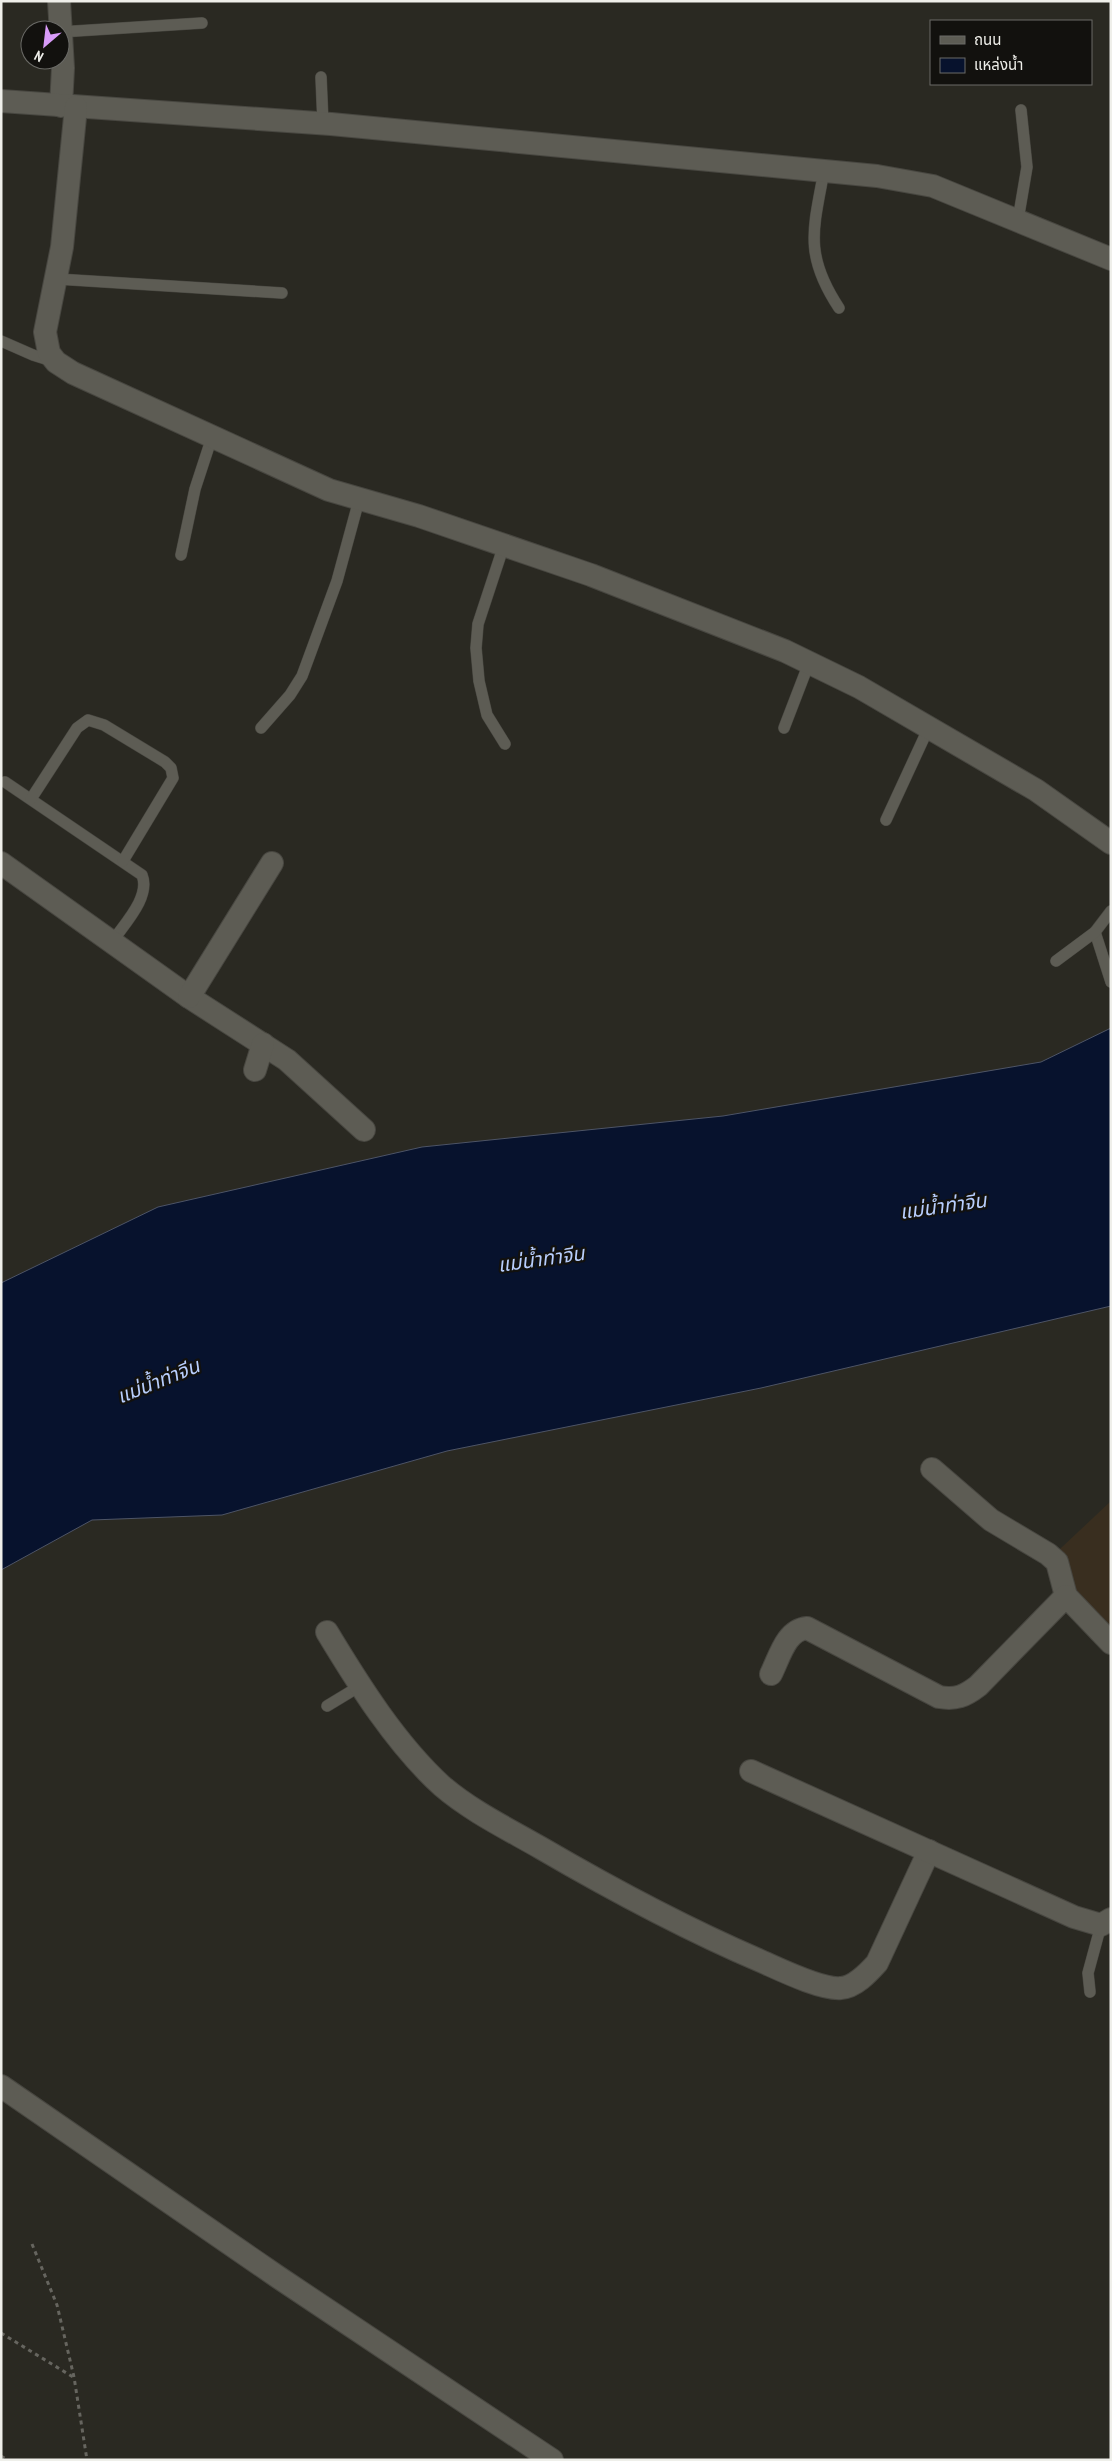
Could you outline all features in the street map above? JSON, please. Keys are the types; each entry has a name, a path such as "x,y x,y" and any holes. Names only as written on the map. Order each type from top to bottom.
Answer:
{"street":[{"path":"59,1 60,20"},
{"path":"63,70 68,106 66,215 57,279 45,332 49,353 56,362 73,372 315,484 359,500 419,516 591,575 786,651 859,687 1036,790 1111,843"},
{"path":"1,101 323,123 877,176 933,186 1111,259"},
{"path":"1,863 189,997 287,1060 314,1082 364,1130"},
{"path":"189,997 272,863"},
{"path":"255,1070 263,1044"},
{"path":"932,1469 991,1520 1057,1562 1066,1596 1111,1643"},
{"path":"771,1674 791,1634 798,1629 808,1628 940,1698 953,1700 966,1695 978,1686 1066,1596"},
{"path":"327,1632 360,1686 416,1758 442,1785 467,1805 614,1890 708,1939 790,1974 832,1988 843,1988 856,1983 877,1963 929,1851"},
{"path":"751,1771 1074,1918 1106,1922"},
{"path":"1,2086 287,2282 552,2460"}],"lane":[{"path":"70,31 202,23"},
{"path":"321,77 323,123"},
{"path":"1018,220 1027,167 1021,110"},
{"path":"824,171 813,245 823,284 839,308"},
{"path":"57,279 282,293"},
{"path":"1,341 33,355 56,362"},
{"path":"181,555 195,489 212,437"},
{"path":"262,728 290,695 302,676 337,581 359,500"},
{"path":"504,545 478,624 476,648 478,681 487,715 505,744"},
{"path":"784,728 809,663"},
{"path":"31,799 77,728 88,720 104,725 165,762 171,768 173,778 123,861"},
{"path":"886,820 929,727"},
{"path":"5,782 142,875 146,884 143,894 112,942"},
{"path":"1056,961 1095,932 1111,911"},
{"path":"1095,932 1111,982"},
{"path":"327,1706 360,1686"},
{"path":"1090,1992 1088,1973 1106,1922"}],"path":[{"path":"32,2244 57,2305 74,2377 87,2460"},
{"path":"1,2333 74,2377"},
{"path":"1,2456 8,2460"}],"shaded area":[{"path":"1111,1501 1111,1647 1044,1564"}],"water":[{"name":"แม่น้ำท่าจีน","path":"1111,1028 1111,1306 761,1388 447,1451 222,1515 92,1520 1,1570 1,1283 158,1207 422,1147 723,1116 1041,1062"}]}
